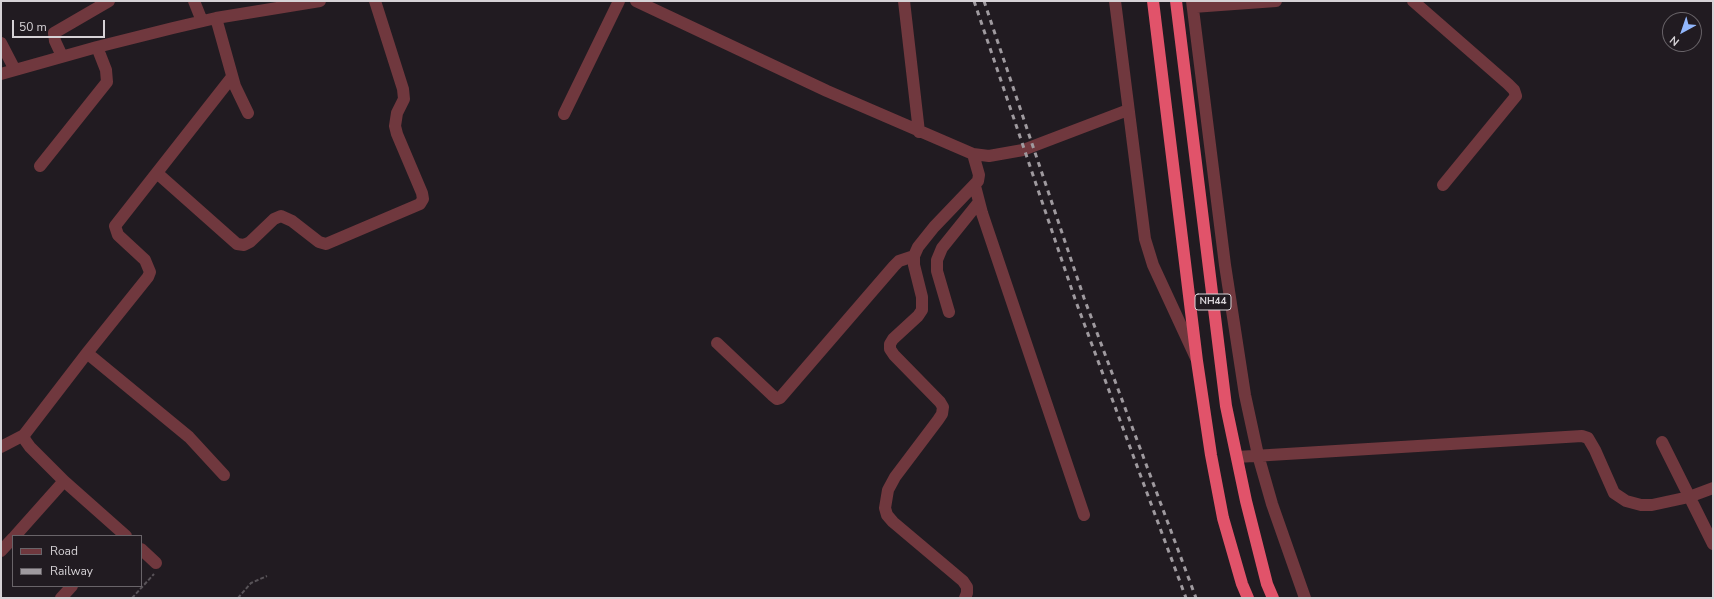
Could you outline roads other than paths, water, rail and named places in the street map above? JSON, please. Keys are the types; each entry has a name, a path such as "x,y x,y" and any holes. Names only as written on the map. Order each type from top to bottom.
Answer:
{"highway":[{"name":"NH44","path":"1153,1 1197,361 1211,455 1224,518 1242,584 1248,598"},
{"name":"NH44","path":"1176,1 1226,406 1248,508 1267,584 1273,598"}],"street":[{"path":"62,56 55,41 54,33 109,1"},
{"path":"194,1 202,21"},
{"path":"1,74 62,56 202,21 320,1"},
{"path":"156,173 237,244 244,245 250,242 274,219 281,216 292,221 319,242 326,244 420,204 423,199 422,193 395,126 397,113 404,99 403,89 375,1"},
{"path":"564,114 619,1"},
{"path":"636,1 827,91 973,154 989,156 1023,150 1128,110"},
{"path":"904,1 919,132"},
{"path":"1115,1 1145,239 1153,265 1197,361"},
{"path":"1276,1 1193,4 1225,265 1245,395 1258,455 1272,504 1305,598"},
{"path":"1413,1 1508,84 1514,90 1516,96 1443,185"},
{"path":"216,18 232,78 248,113"},
{"path":"1,43 15,70"},
{"path":"40,166 107,82 106,70 97,47"},
{"path":"1,447 24,435 87,353 148,278 150,272 145,260 118,235 115,226 232,78"},
{"path":"965,598 968,593 967,587 963,581 893,522 887,515 885,508 888,490 895,477 942,414 943,407 890,349 893,339 918,316 922,310 922,297 914,265 914,256 924,237 975,186 978,181 979,175 973,154"},
{"path":"975,186 979,202 1084,515"},
{"path":"949,312 937,271 937,260 942,248 979,202"},
{"path":"717,343 772,395 777,399 780,398 894,266 900,261 914,256"},
{"path":"87,353 189,437 224,475"},
{"path":"24,435 25,440 30,447 121,534"},
{"path":"1238,457 1582,436 1588,438 1595,450 1610,487 1614,493 1634,504 1652,505 1689,497 1713,488"},
{"path":"1662,442 1713,544"},
{"path":"16,535 64,481"},
{"path":"1,551 12,539"},
{"path":"142,550 156,563"},
{"path":"61,598 71,587"}],"railway":[{"path":"974,1 1075,299 1186,598"},
{"path":"984,1 1084,298 1196,598"}]}
